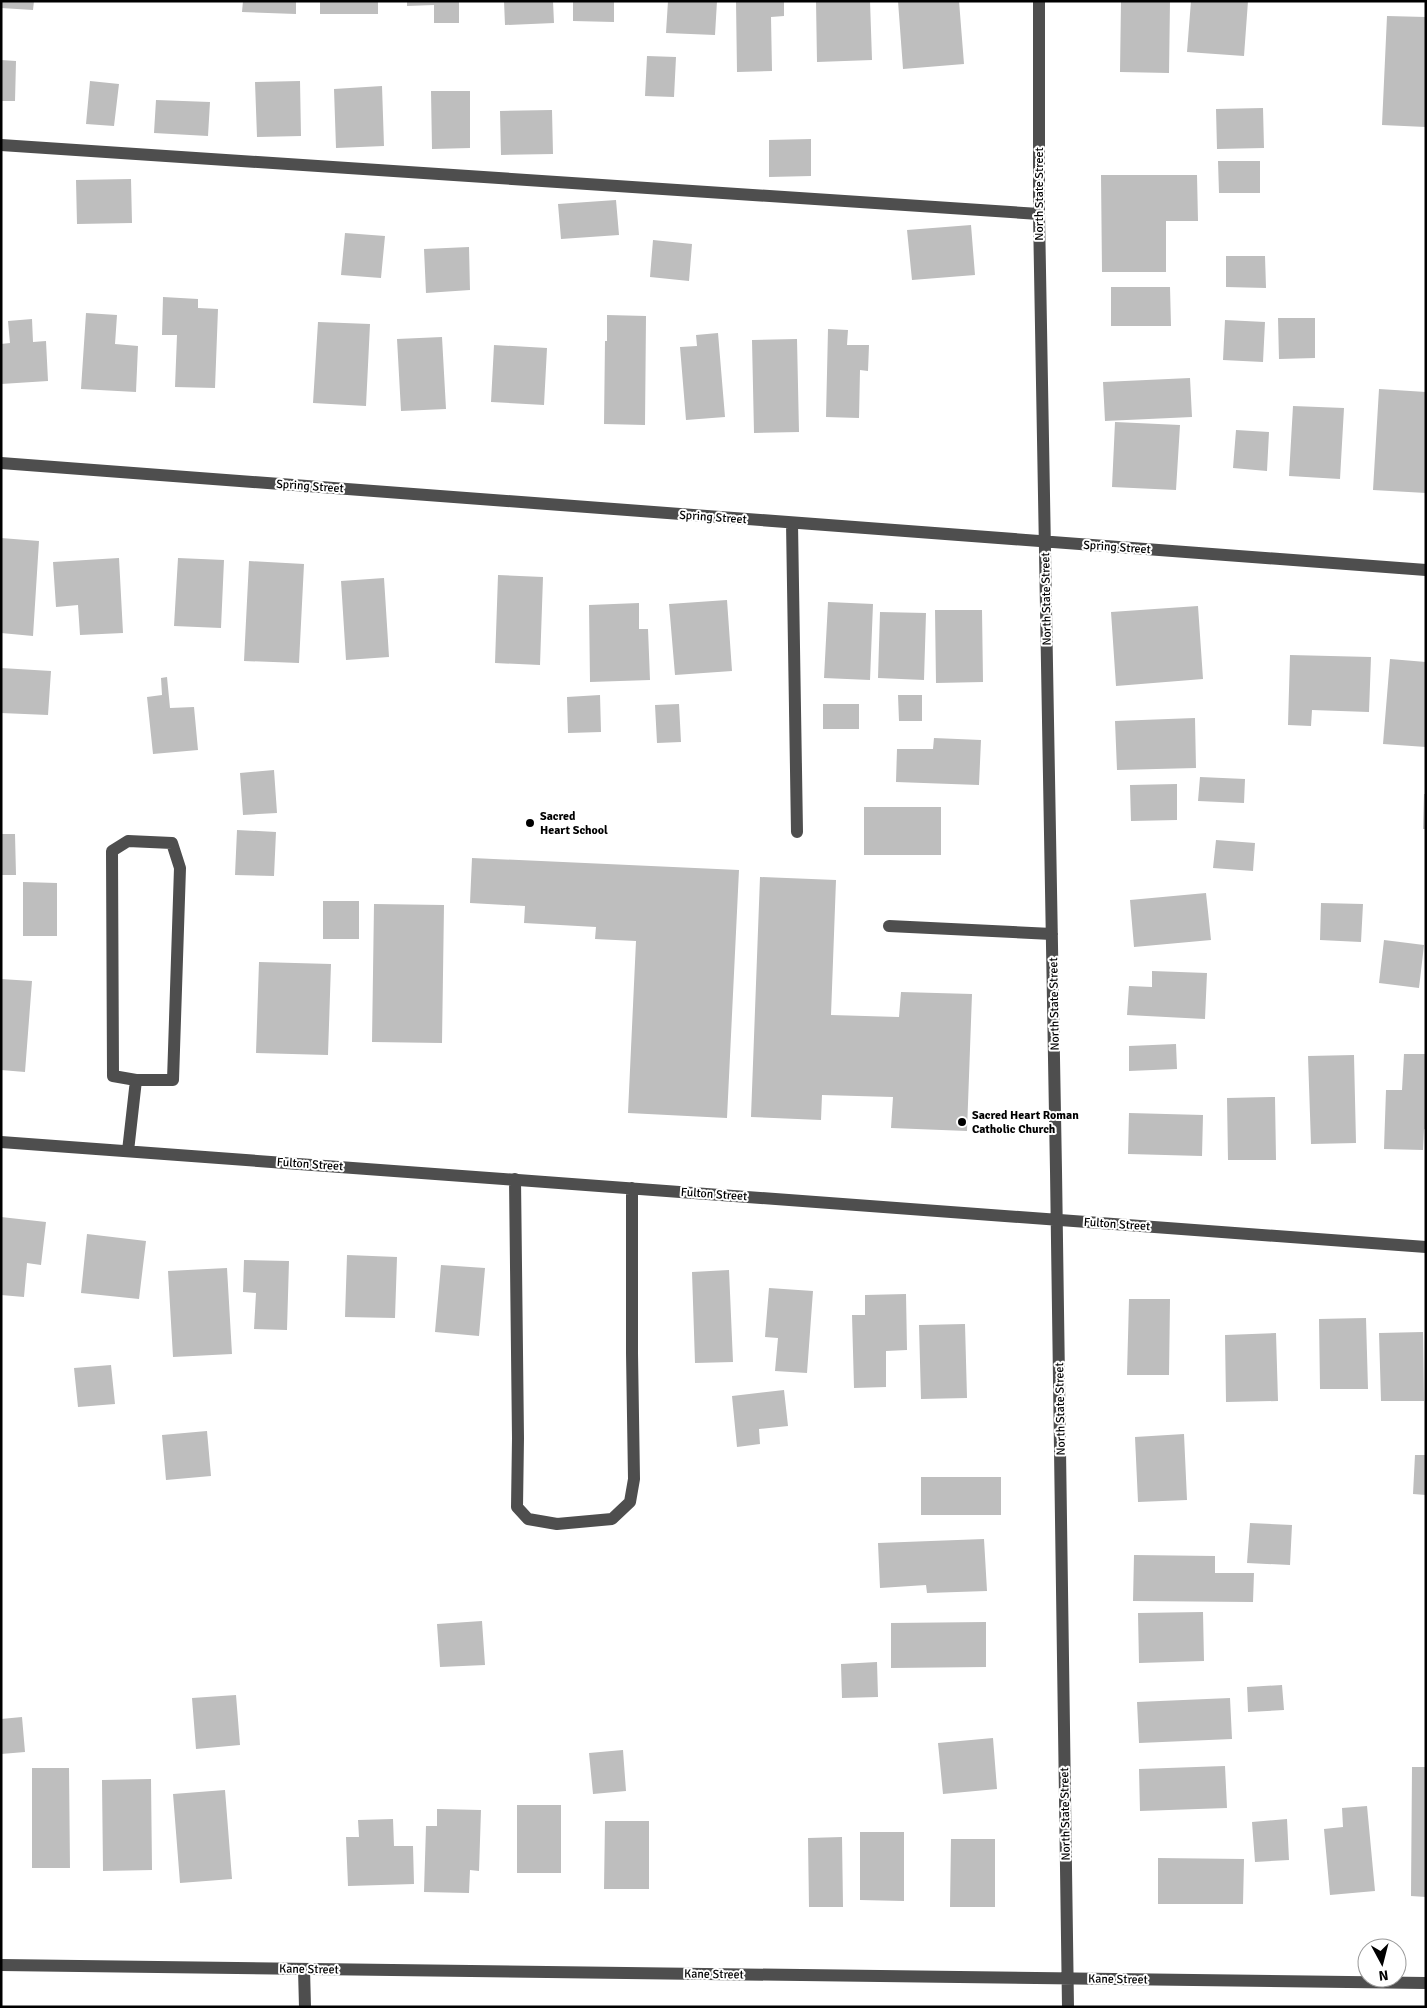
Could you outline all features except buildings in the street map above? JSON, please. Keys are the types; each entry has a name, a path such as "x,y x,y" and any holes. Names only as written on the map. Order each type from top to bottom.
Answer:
{"street":[{"name":"North State Street","path":"1039,1 1039,214 1057,1219 1068,2007"},
{"path":"1,145 1039,214"},
{"name":"Spring Street","path":"1,463 1426,570"},
{"path":"792,523 797,832"},
{"path":"128,840 172,843 180,868 173,1080 136,1080 113,1076 112,851 128,840"},
{"path":"889,926 1052,934"},
{"path":"128,1151 136,1080"},
{"name":"Fulton Street","path":"1,1142 1426,1247"},
{"path":"515,1179 517,1507 528,1519 557,1524 612,1519 630,1502 634,1479 632,1188"},
{"name":"Kane Street","path":"1,1965 1426,1983"},
{"path":"304,1969 305,2007"}],"place":[{"name":"Sacred Heart School","path":"530,823"},
{"name":"Sacred Heart Roman Catholic Church","path":"962,1122"}]}
